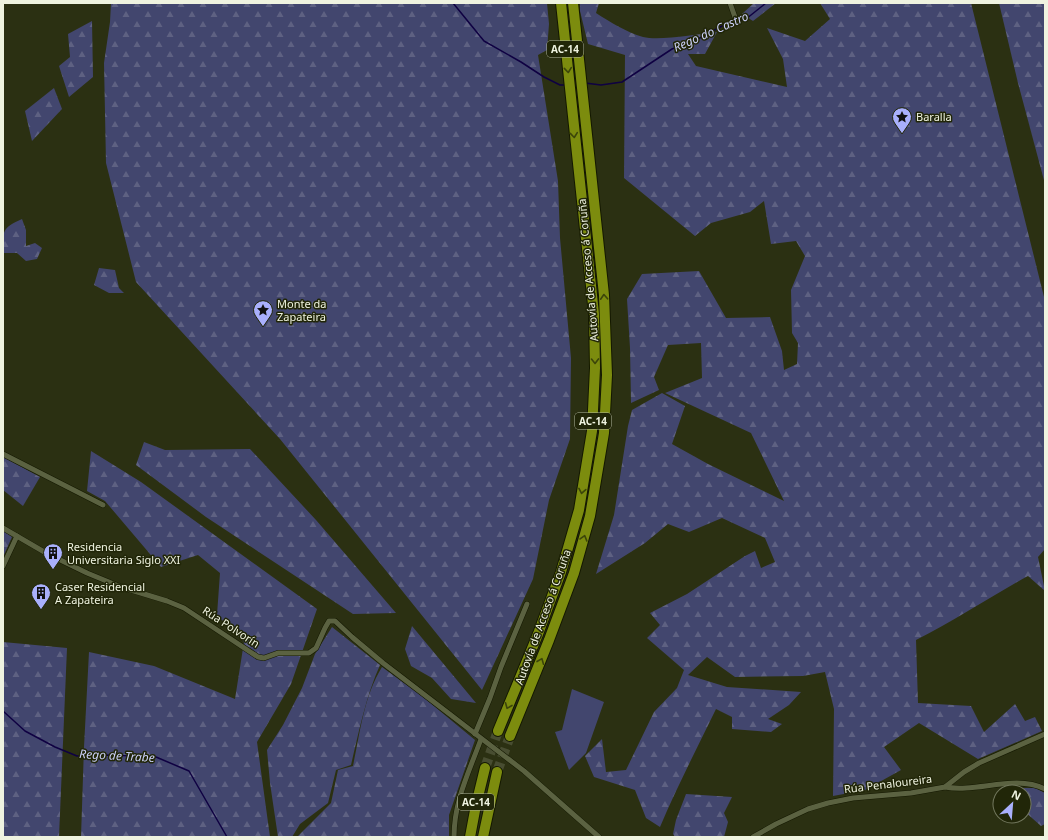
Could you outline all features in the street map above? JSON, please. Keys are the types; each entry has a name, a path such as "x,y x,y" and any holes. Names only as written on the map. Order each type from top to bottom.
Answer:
{"highway":[{"name":"Autovía de Acceso á Coruña","path":"498,731 538,634 561,572 579,510 592,432 595,368 594,314 561,3"},
{"name":"Autovía de Acceso á Coruña","path":"510,736 549,640 574,573 590,516 604,433 607,375 604,295 573,3"},
{"name":"AC-14","path":"470,837 485,768"},
{"name":"AC-14","path":"483,837 487,814 498,772"}],"street":[{"path":"730,3 736,20"},
{"path":"3,454 103,505"},
{"name":"Rúa Polvorín","path":"3,528 46,553 112,584 167,601 184,608 252,654 264,658 278,653 309,653 314,651 324,628 329,622 335,621 383,663 478,736"},
{"path":"3,566 18,536"},
{"path":"454,837 456,808 459,795 501,667 527,604"},
{"name":"Rúa Penaloureira","path":"753,837 808,809 828,803 853,798 911,793 945,787 979,763 1045,734"},
{"path":"478,736 524,771 598,837"},
{"path":"945,787 964,788 1021,784 1037,785 1045,789"}],"green space":[{"path":"111,3 547,3 549,24 547,50 538,55 558,181 560,238 571,358 570,439 549,500 533,579 482,690 280,439 136,282 106,163 104,63 110,22"},
{"path":"580,3 599,3 596,13 624,30 643,37 669,38 717,32 705,54 688,54 696,66 787,87 783,59 767,28 805,41 830,19 820,3 971,3 1045,301 1045,549 1038,557 1045,591 1028,576 916,640 918,703 971,706 984,732 1015,704 1025,721 1035,717 1042,731 978,759 919,723 884,747 901,770 865,790 833,796 834,709 825,672 803,676 735,677 707,657 688,675 727,687 801,692 789,705 768,719 782,724 771,732 732,729 732,717 716,709 680,782 660,827 646,818 635,790 594,777 585,756 602,739 606,772 626,770 654,712 677,688 684,670 647,638 660,625 650,613 687,594 755,551 761,568 775,562 765,538 722,518 689,532 668,524 645,543 596,574 614,515 628,426 632,410 662,393 685,406 672,444 708,464 784,501 751,433 665,393 702,378 701,343 668,345 654,377 659,390 631,403 627,299 642,274 699,271 726,318 770,317 782,351 784,370 797,364 798,343 792,333 791,290 805,256 796,241 771,244 764,201 750,212 711,223 695,236 624,178 625,55 588,44 580,11"},
{"path":"754,3 776,3 753,21 742,14"},
{"path":"999,3 1045,3 1045,184 1018,83"},
{"path":"92,21 93,77 69,97 59,66 70,57 68,34"},
{"path":"54,88 62,109 32,141 25,111"},
{"path":"22,219 26,230 26,246 35,243 42,248 37,259 26,261 17,253 3,253 3,235 10,225"},
{"path":"99,268 115,270 119,288 124,293 109,293 94,285"},
{"path":"144,442 165,450 250,449 316,520 396,613 353,614 206,517 136,465"},
{"path":"91,451 141,482 317,609 291,684 257,742 270,837 81,837 89,652 154,666 235,699 244,642 217,615 220,573 198,555 161,567 105,501 87,491"},
{"path":"3,457 40,477 23,506 3,490"},
{"path":"3,531 12,537 3,557"},
{"path":"412,626 476,703 451,699 432,678 411,666 405,649"},
{"path":"332,627 380,665 367,701 351,765 336,770 328,803 300,824 292,837 278,837 267,750 283,725 302,688 315,654"},
{"path":"3,642 67,648 59,837 3,837"},
{"path":"382,667 423,697 475,740 449,815 449,837 297,837 331,803 338,770 353,766 367,702"},
{"path":"572,689 604,702 586,753 569,770 555,732 562,730"},
{"path":"1032,788 1045,793 1045,824 1041,826 1032,818"},
{"path":"686,794 732,797 724,813 728,822 724,837 675,837 673,834 676,820"}],"waterway":[{"name":"Rego do Castro","path":"453,3 484,41 544,77 560,85 565,85"},
{"name":"Rego do Castro","path":"585,83 601,85 622,82 672,49 696,40 724,25 746,19 766,3"},
{"name":"Rego de Trabe","path":"3,711 25,731 55,747 77,756 105,755 156,757 189,771 227,837"}],"tunnel":[{"path":"485,768 498,731"},
{"path":"497,772 510,736"}],"place":[{"name":"Baralla","path":"902,134"},
{"name":"Monte da Zapateira","path":"263,327"},
{"name":"Residencia Universitaria Siglo XXI","path":"53,570"},
{"name":"Caser Residencial A Zapateira","path":"41,610"}]}
